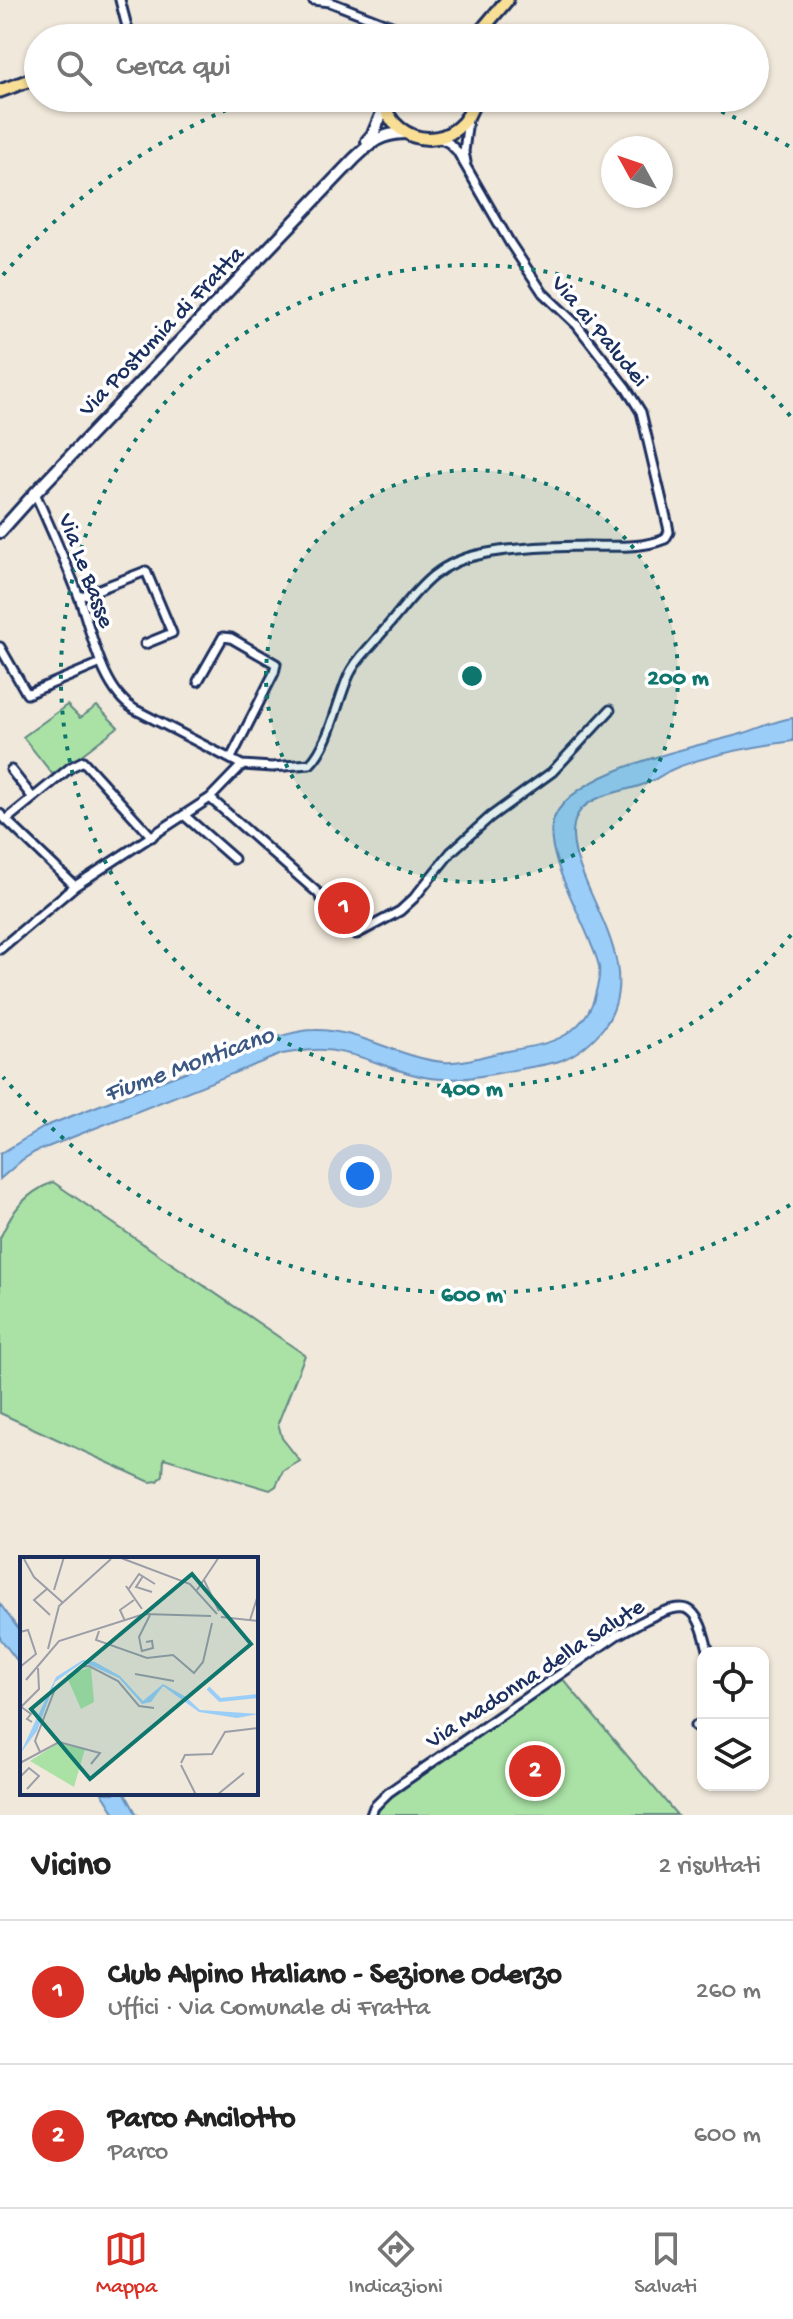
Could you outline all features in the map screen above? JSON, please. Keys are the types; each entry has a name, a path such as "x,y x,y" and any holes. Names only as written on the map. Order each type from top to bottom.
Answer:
{"main road":[{"path":"485,24 507,0"},
{"path":"483,24 489,19"},
{"path":"0,91 24,82"},
{"name":"Via Postumia di Fratta","path":"354,159 373,134 380,112"},
{"path":"387,112 405,133 438,138 461,126 470,112"},
{"name":"Via Postumia di Fratta","path":"0,532 354,159 374,140 388,134 405,133"}],"street":[{"path":"120,0 126,24"},
{"path":"313,0 330,2 386,24"},
{"path":"467,168 464,152 469,116"},
{"name":"Via ai Paludei","path":"242,765 272,767 310,764 321,749 350,672 359,658 426,580 465,558 483,553 546,547 647,544 665,539 669,532 641,412 577,325 543,293 457,151 438,138"},
{"name":"Via Le Basse","path":"35,493 79,597 101,663 121,699 242,765"},
{"path":"79,597 146,571 172,633 145,644"},
{"path":"198,681 223,637 231,638 276,664 231,758"},
{"name":"Via Le Basse","path":"0,647 27,694 101,663"},
{"path":"210,798 318,893 345,933 357,934 406,906 451,852 490,817 552,772 610,710"},
{"path":"75,886 3,817 33,798 71,767 83,761 152,837"},
{"path":"0,949 75,886 210,798 242,765"},
{"path":"11,770 33,798"},
{"path":"185,816 234,859"},
{"name":"Via Madonna della Salute","path":"371,1815 374,1807 389,1792 617,1635 647,1619 675,1607 685,1607 692,1611 707,1647"}],"green space":[{"path":"67,705 80,718 97,706 118,727 54,776 23,737"},
{"path":"53,1182 305,1355 278,1423 282,1438 300,1461 283,1471 276,1486 270,1490 164,1458 163,1475 158,1481 150,1482 0,1413 0,1238 20,1204"},
{"path":"562,1678 677,1815 376,1815 385,1802"}],"water":[{"path":"793,718 793,741 730,752 682,766 646,784 598,798 578,814 573,835 577,859 611,941 618,971 617,999 604,1027 574,1054 547,1064 453,1079 403,1072 338,1052 314,1050 282,1054 35,1152 0,1179 0,1154 46,1126 288,1034 309,1030 331,1031 443,1062 468,1060 541,1044 565,1035 580,1023 590,1008 599,970 554,852 552,825 561,806 579,790 633,764"},
{"path":"0,1604 20,1631 20,1664 0,1638"},
{"path":"103,1795 126,1795 137,1815 116,1815"}],"place":[{"name":"Club Alpino Italiano - Sezione Oderzo","path":"344,908"},
{"name":"Parco Ancilotto","path":"535,1771"}],"water label":[{"name":"Fiume Monticano","path":"188,1062"}]}
